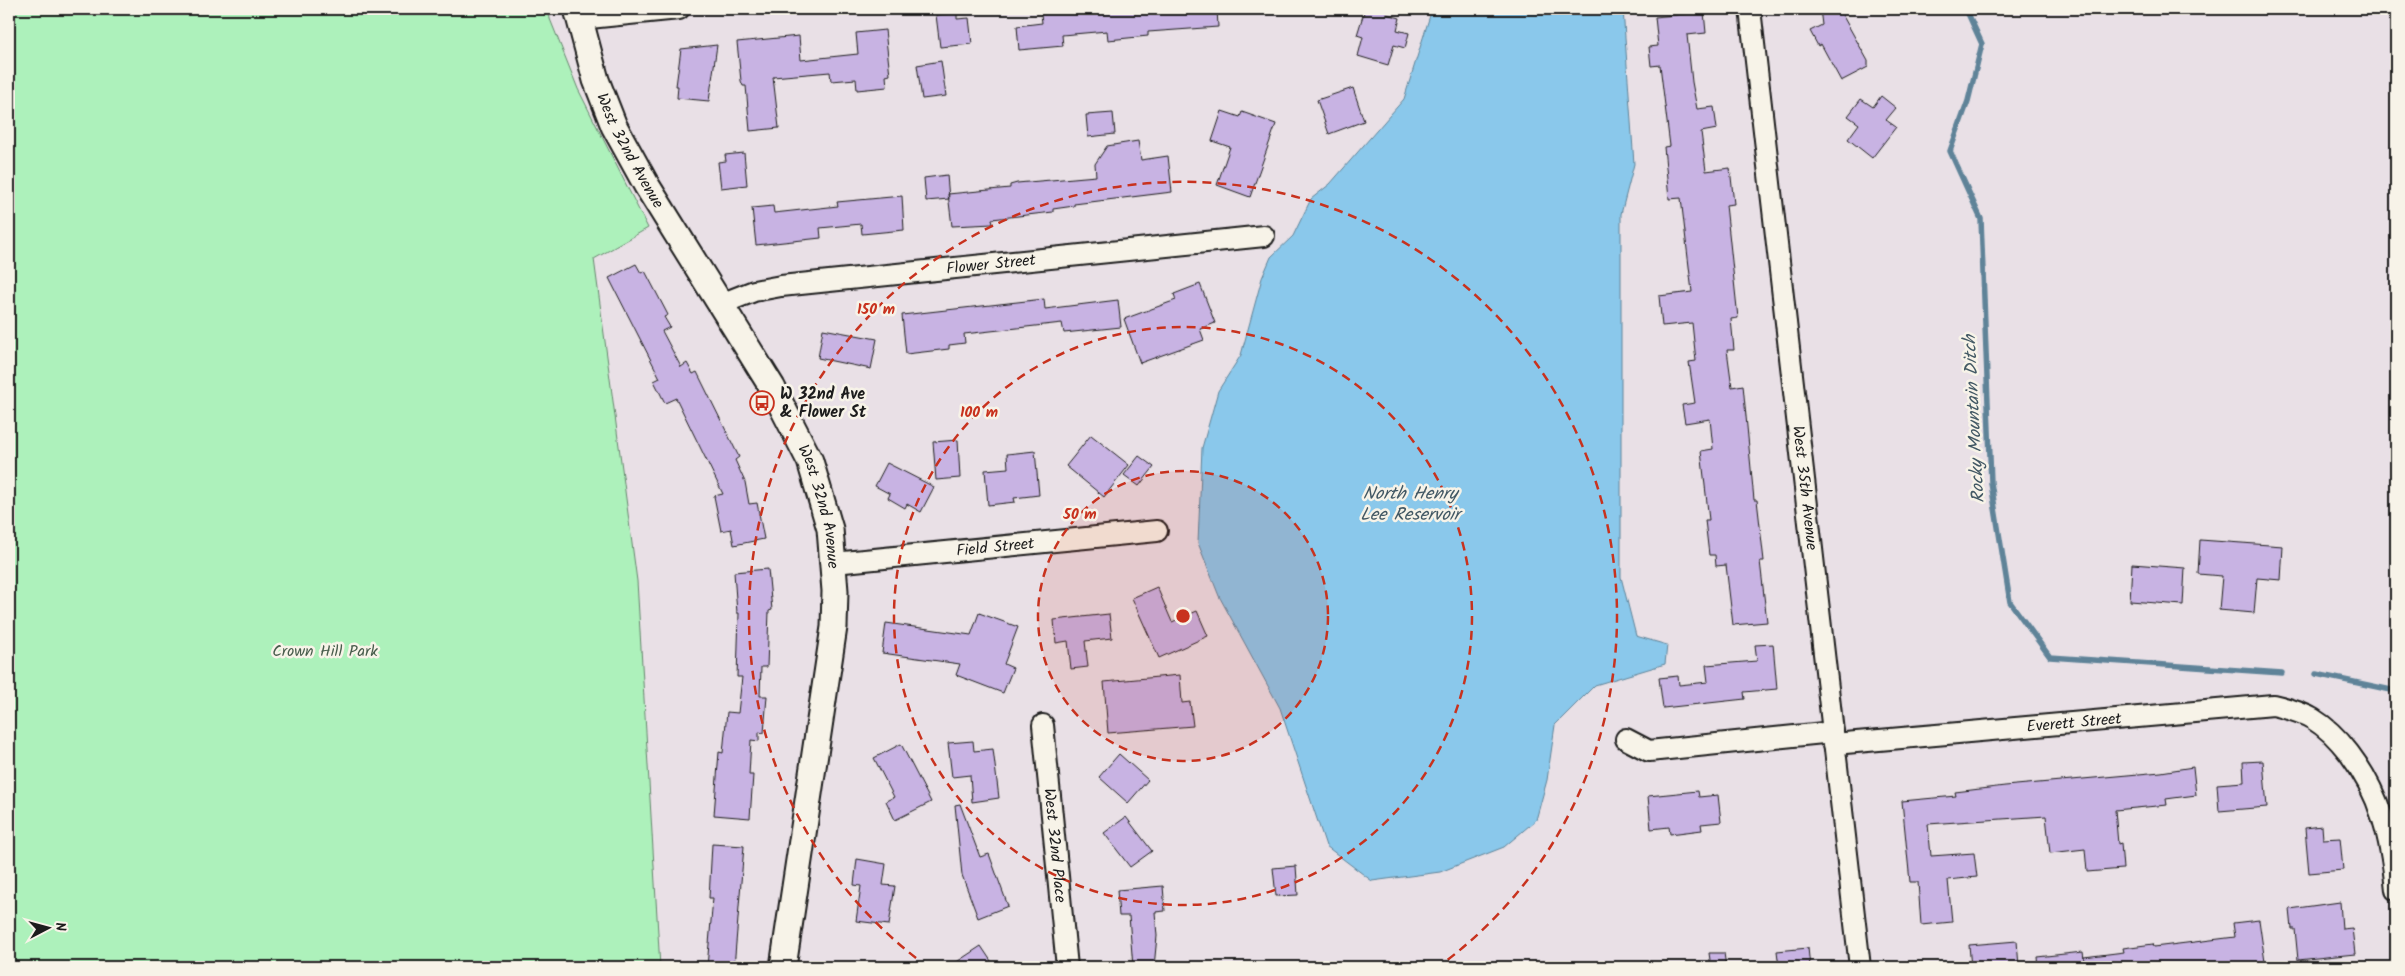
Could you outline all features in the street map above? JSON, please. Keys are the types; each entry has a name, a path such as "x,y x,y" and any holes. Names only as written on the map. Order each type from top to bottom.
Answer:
{"street":[{"path":"578,14 679,9"},
{"name":"West 35th Avenue","path":"1750,9 1860,967"},
{"name":"West 32nd Avenue","path":"578,14 596,80 614,126 647,186 772,387 810,460 825,508 834,563 835,600 830,662 783,967"},
{"name":"Flower Street","path":"721,304 754,291 782,286 1264,236"},
{"name":"Field Street","path":"834,563 1157,531"},
{"name":"Everett Street","path":"1626,738 1649,751 2273,705 2294,710 2313,719 2335,736 2364,774 2385,819 2392,850 2396,890"},
{"name":"West 32nd Place","path":"1043,725 1067,967"}],"green space":[{"name":"Crown Hill Park","path":"9,9 549,9 550,19 578,89 648,228 594,259 637,581 660,967 9,967"}],"water":[{"name":"North Henry Lee Reservoir","path":"1432,9 1623,9 1634,164 1621,214 1621,577 1636,636 1667,645 1665,664 1595,685 1555,725 1547,780 1536,820 1504,847 1440,872 1372,881 1326,846 1280,708 1219,596 1198,543 1202,448 1218,391 1241,355 1262,278 1271,257 1293,236 1311,199 1330,184 1404,99"}],"building":[{"path":"1090,9 1217,9 1218,27 1148,32 1148,36 1108,40 1107,31 1062,35 1063,46 1019,50 1017,26 1042,23 1041,14"},
{"path":"1365,9 1388,9 1386,14 1400,18 1397,30 1409,33 1405,48 1394,45 1388,65 1358,56 1363,37 1357,35"},
{"path":"1820,9 1839,9 1868,61 1868,67 1841,81 1821,44 1818,46 1810,31 1822,25"},
{"path":"1704,12 1706,33 1687,35 1697,109 1714,107 1717,129 1701,132 1706,171 1730,168 1734,204 1726,205 1738,318 1731,319 1734,350 1727,350 1732,387 1743,385 1754,500 1757,500 1764,561 1760,561 1767,622 1733,625 1726,565 1716,566 1715,555 1709,555 1705,520 1709,520 1701,451 1713,449 1710,419 1685,423 1682,405 1695,403 1689,362 1696,361 1692,323 1662,326 1659,296 1692,292 1681,198 1669,199 1664,147 1670,146 1660,65 1651,66 1649,47 1658,46 1655,17"},
{"path":"957,13 957,19 969,18 972,44 940,47 936,15"},
{"path":"885,30 890,75 886,76 887,87 857,90 856,79 831,81 830,72 773,77 779,128 750,131 746,86 743,86 741,81 737,42 799,36 801,60 858,54 856,33"},
{"path":"717,45 709,101 677,98 678,86 676,86 681,49"},
{"path":"941,61 946,96 922,99 917,65"},
{"path":"1353,88 1364,121 1329,134 1317,100"},
{"path":"1881,96 1896,108 1886,120 1896,127 1872,158 1848,139 1859,124 1848,116 1861,99 1873,107"},
{"path":"1222,111 1240,117 1242,112 1276,124 1250,197 1217,185 1230,147 1212,141"},
{"path":"1113,113 1115,134 1088,137 1086,115"},
{"path":"1138,141 1141,160 1168,156 1172,192 1074,204 1074,206 1053,209 1053,212 992,219 993,224 952,226 948,194 1010,188 1010,185 1017,183 1096,176 1095,164 1107,146"},
{"path":"744,153 747,185 721,188 718,162 726,161 725,155"},
{"path":"947,175 949,199 926,201 924,178"},
{"path":"902,196 904,230 862,234 861,224 820,228 821,238 756,245 752,208 773,206 774,213 838,206 837,202"},
{"path":"636,264 641,273 645,271 668,315 664,317 670,327 662,331 681,367 687,363 693,374 697,372 739,457 735,460 745,482 749,504 757,503 764,539 734,545 731,529 721,531 714,496 723,494 676,398 665,403 654,381 660,378 609,278"},
{"path":"1200,284 1215,323 1200,329 1204,340 1140,363 1124,319 1176,300 1174,294"},
{"path":"1044,299 1045,309 1118,300 1121,327 1064,333 1062,323 964,334 965,343 949,345 949,349 906,354 902,315"},
{"path":"823,329 877,339 871,369 818,358"},
{"path":"1091,435 1129,465 1104,497 1066,466"},
{"path":"958,440 960,478 936,480 933,442"},
{"path":"1035,451 1039,495 1014,498 1015,502 988,505 985,470 1008,468 1007,454"},
{"path":"1139,456 1154,467 1139,486 1124,475"},
{"path":"887,463 934,487 921,512 907,504 905,508 888,498 890,494 875,486"},
{"path":"2200,540 2283,546 2281,580 2257,578 2254,613 2219,610 2222,576 2198,574"},
{"path":"2132,564 2185,568 2183,605 2130,601"},
{"path":"768,569 772,610 769,611 767,667 761,667 760,696 767,696 764,733 759,732 759,741 751,740 749,775 753,775 750,818 714,815 719,752 723,753 727,712 738,713 742,677 737,677 739,613 737,613 734,572"},
{"path":"1157,587 1172,622 1197,611 1208,636 1159,658 1132,598"},
{"path":"979,613 1018,627 1004,664 1013,668 1003,693 956,675 960,664 882,653 886,623 971,635"},
{"path":"1109,614 1112,638 1085,641 1088,667 1071,669 1068,641 1056,643 1054,620"},
{"path":"1773,644 1777,689 1744,692 1745,699 1663,708 1659,678 1678,676 1679,685 1708,682 1706,665 1757,661 1755,645"},
{"path":"1180,675 1182,703 1190,702 1193,726 1108,733 1104,682"},
{"path":"973,741 974,751 993,749 999,798 972,802 970,775 952,777 948,743"},
{"path":"901,744 931,802 895,820 886,801 894,797 874,758"},
{"path":"1119,754 1148,780 1128,803 1099,777"},
{"path":"2263,761 2267,807 2219,811 2217,784 2244,782 2243,762"},
{"path":"2193,767 2196,795 2166,799 2167,805 2115,810 2118,844 2121,843 2123,869 2087,872 2085,849 2050,853 2046,816 1928,824 1931,856 1974,853 1977,877 1948,880 1952,922 1921,925 1918,882 1910,882 1902,801 1956,796 1955,792 2005,786 2161,772"},
{"path":"1698,791 1699,797 1718,795 1721,822 1701,824 1702,830 1670,834 1669,827 1651,829 1648,796"},
{"path":"960,804 980,857 989,854 1008,906 978,918 962,875 955,805"},
{"path":"1126,817 1152,851 1130,867 1104,833"},
{"path":"2322,826 2323,839 2340,838 2343,870 2309,873 2305,828"},
{"path":"712,844 744,846 734,967 707,967 713,898 709,898"},
{"path":"857,859 886,864 883,885 895,886 889,925 856,921 861,886 854,885"},
{"path":"1296,866 1298,895 1276,896 1273,868"},
{"path":"1163,886 1165,911 1155,912 1157,936 1154,967 1133,967 1129,916 1119,916 1117,890"},
{"path":"2340,902 2342,929 2352,928 2355,954 2298,960 2295,929 2292,929 2290,909"},
{"path":"2259,920 2265,962 2215,967 2085,967 2084,957 2124,952 2123,948 2153,944 2154,947 2235,937 2233,923"},
{"path":"2017,941 2019,967 1971,967 1969,945"},
{"path":"981,946 995,967 949,967"},
{"path":"1808,948 1810,967 1779,967 1777,951"},
{"path":"2083,952 2085,967 2038,967 2037,957"},
{"path":"1709,953 1724,953 1726,967 1711,967"}],"waterway":[{"name":"Rocky Mountain Ditch","path":"1966,9 1982,44 1968,101 1950,151 1981,219 1991,483 2010,602 2050,657 2282,673"},
{"name":"Rocky Mountain Ditch","path":"2316,674 2396,691"}],"place":[{"name":"W 32nd Ave & Flower St","path":"762,403"}]}
